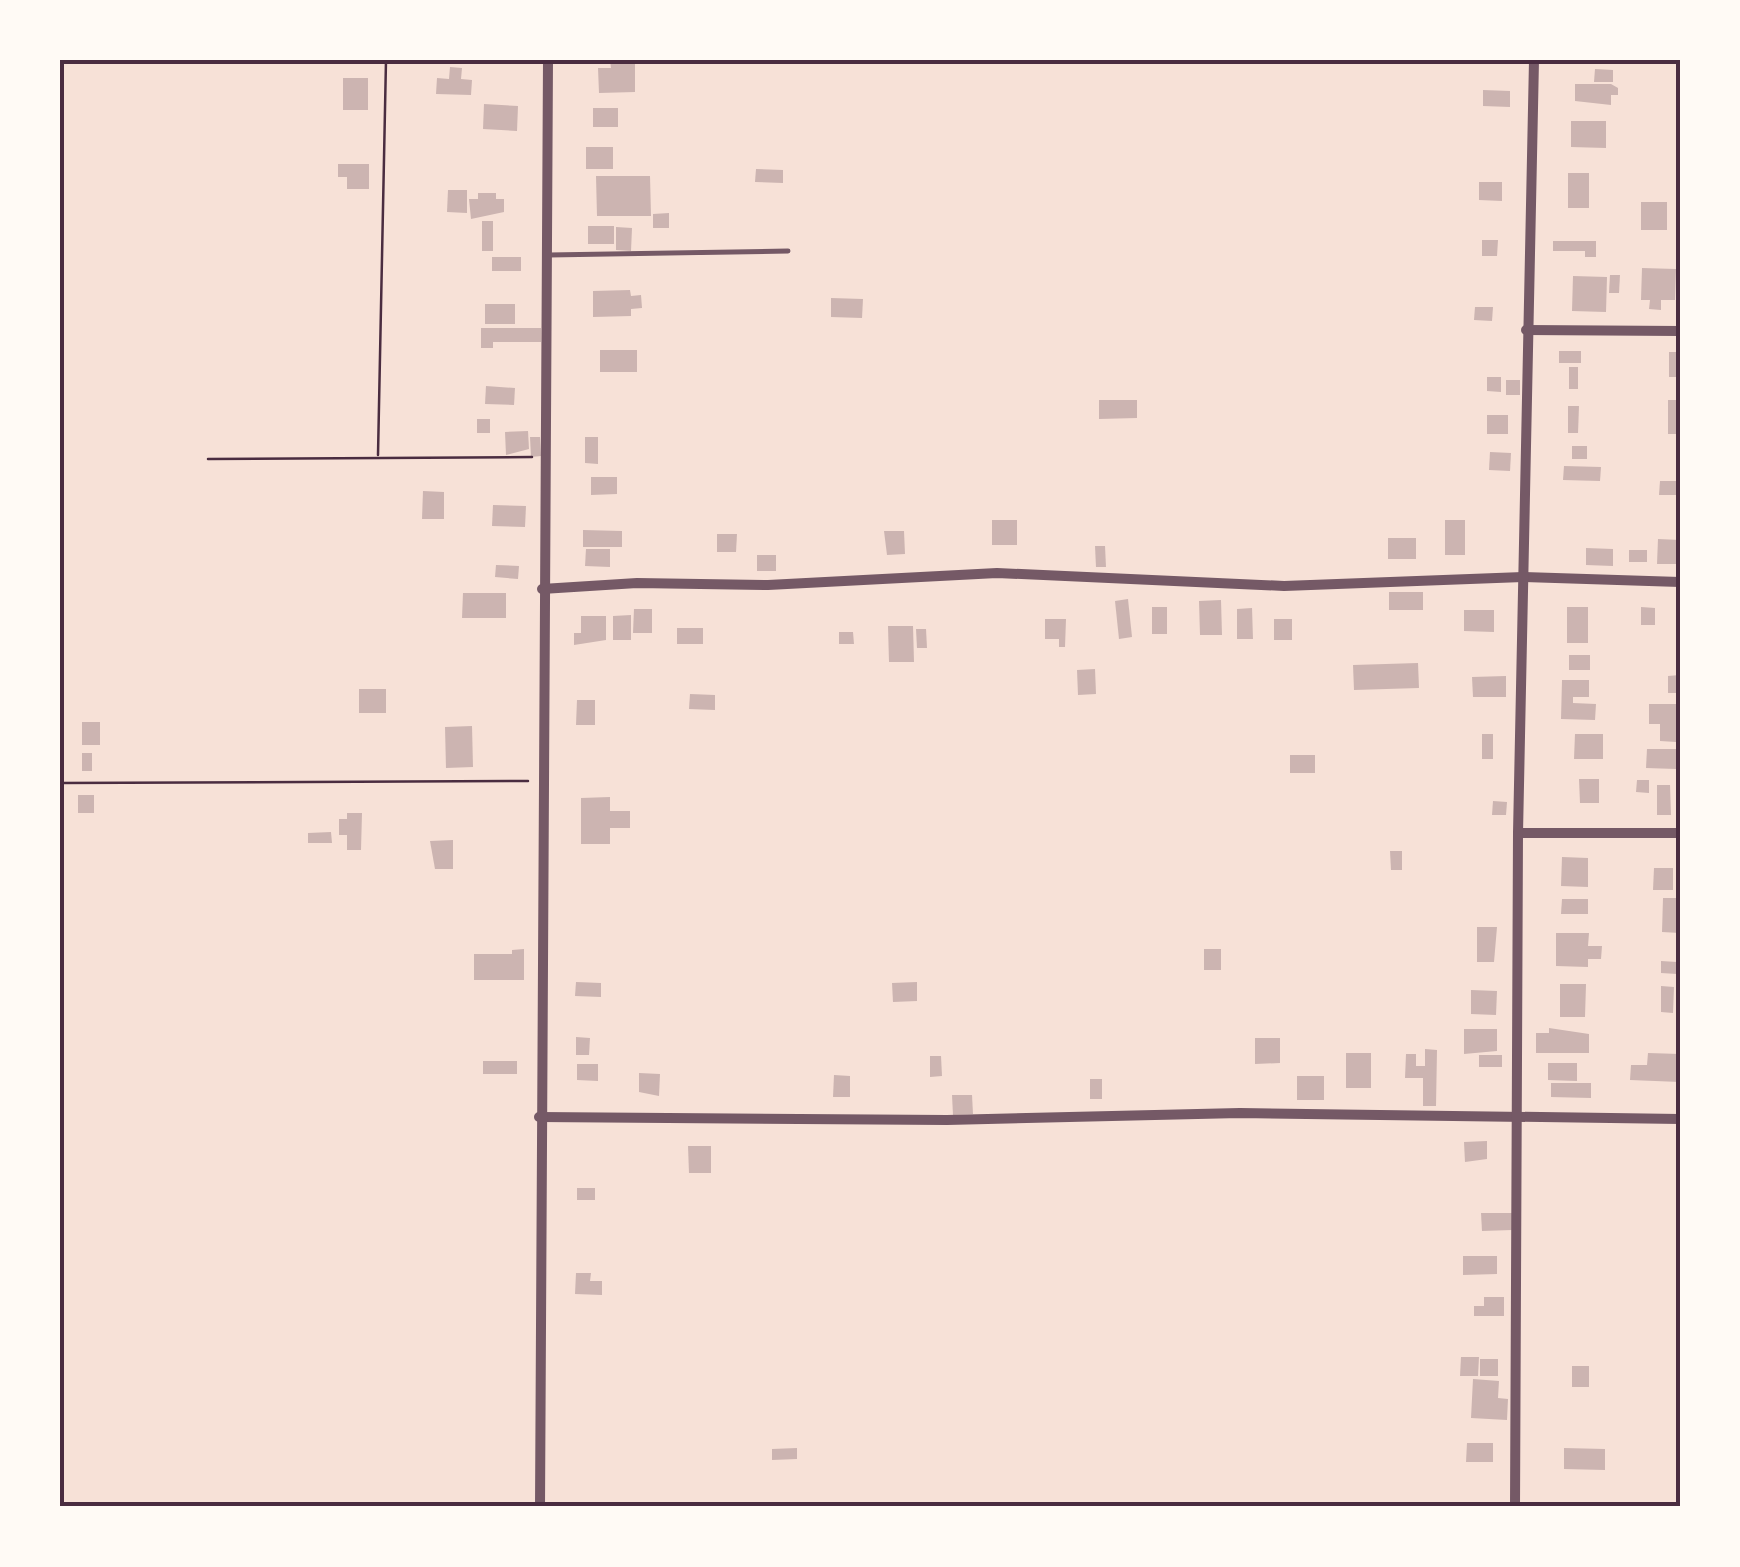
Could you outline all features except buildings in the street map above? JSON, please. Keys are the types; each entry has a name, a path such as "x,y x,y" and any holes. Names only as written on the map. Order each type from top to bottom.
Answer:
{"street":[{"path":"540,1507 539,1117 545,781 542,589 548,458 548,60"},
{"path":"1515,1507 1518,833 1534,60"},
{"path":"1526,330 1680,331"},
{"path":"542,589 686,582 768,585 997,573 1284,586 1523,578 1680,582"},
{"path":"1518,833 1680,833"},
{"path":"539,1117 948,1120 1240,1112 1680,1119"}],"lane":[{"path":"546,255 788,251"}],"path":[{"path":"378,456 386,60"},
{"path":"208,458 548,458"},
{"path":"60,783 545,781"}]}
